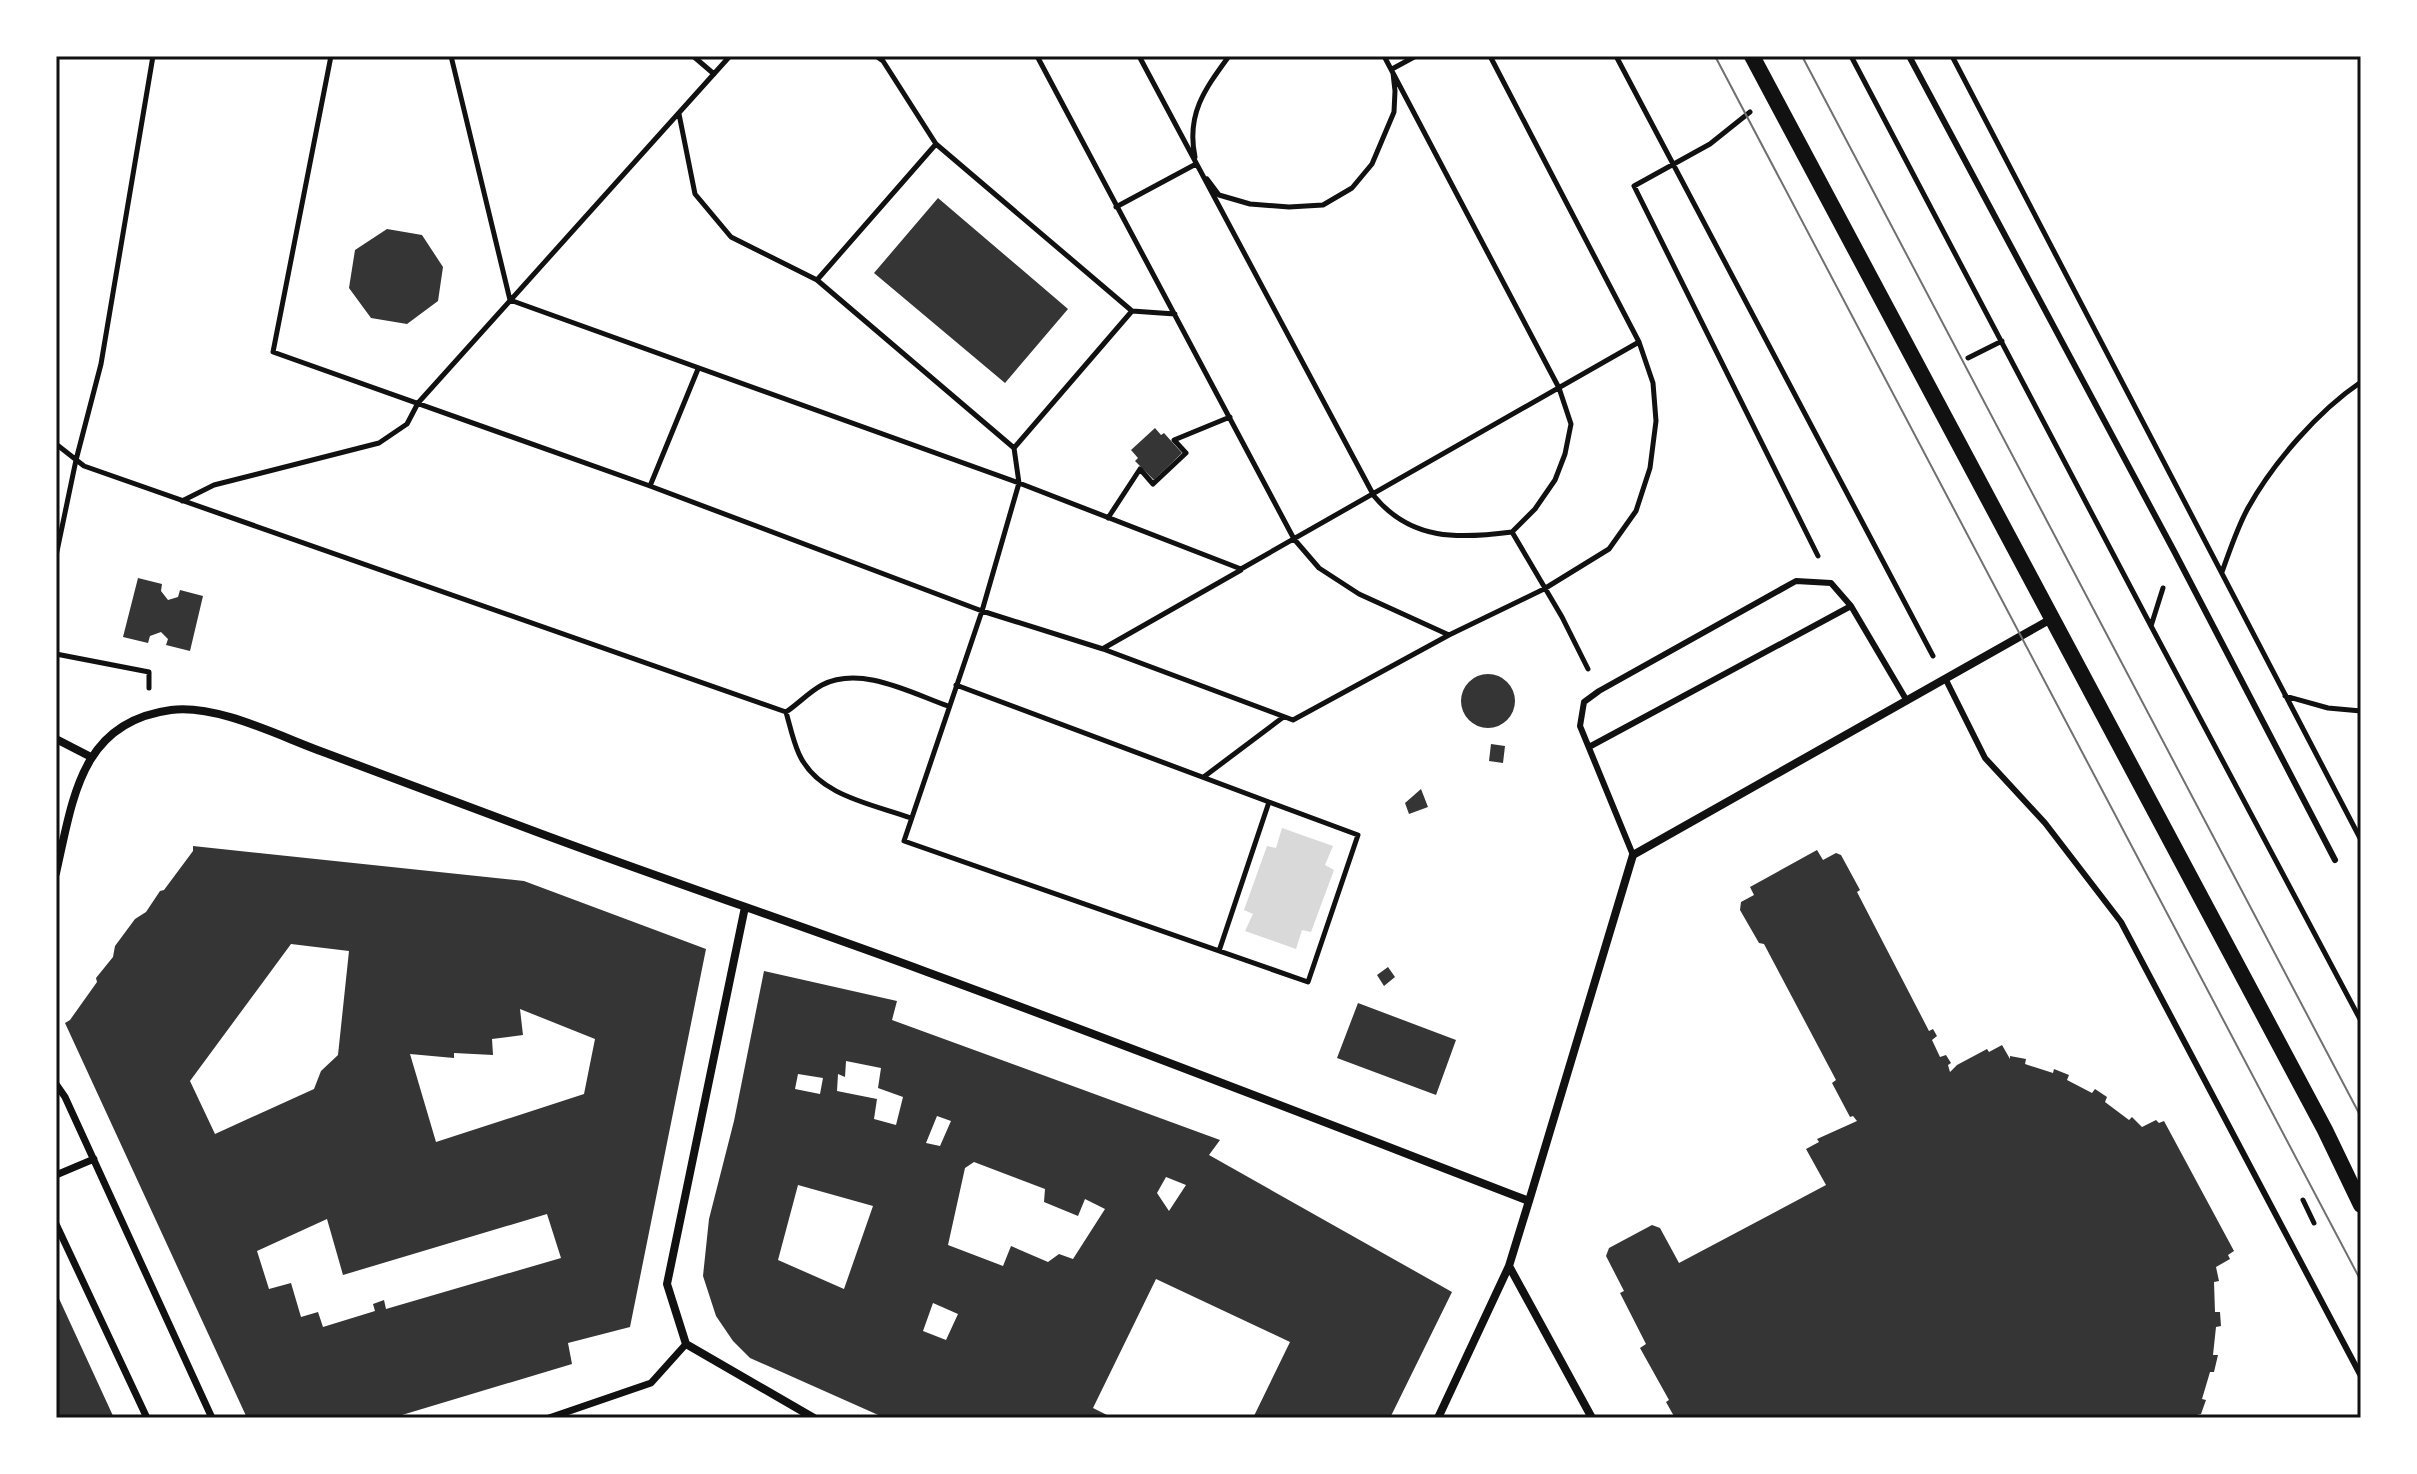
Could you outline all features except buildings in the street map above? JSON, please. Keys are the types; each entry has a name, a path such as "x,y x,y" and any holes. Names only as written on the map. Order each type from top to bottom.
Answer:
{"main road":[{"path":"1752,56 2325,1130 2361,1205"}],"street":[{"path":"1438,1418 1509,1266 1633,855 2051,619"},
{"path":"56,873 76,788 91,757 107,737 128,722 173,710 222,716 929,973 1529,1201"},
{"path":"56,739 91,757"},
{"path":"745,907 667,1284 686,1344 814,1418"},
{"path":"56,1084 94,1159 212,1418"},
{"path":"56,1175 94,1159"},
{"path":"56,1224 147,1418"},
{"path":"1509,1266 1592,1418"},
{"path":"549,1418 651,1383 686,1344"}],"lane":[{"path":"1909,56 2174,551 2335,860"},
{"path":"1633,855 1580,726 1584,702 1599,691 1796,581 1831,583 1851,606 1907,701"},
{"path":"1589,747 1851,606"},
{"path":"1946,680 1985,758 2045,823 2121,922 2361,1376"}],"path":[{"path":"56,556 76,460 101,364 153,56"},
{"path":"331,56 273,352 650,486 982,611 1103,649 1293,720 1449,635 1544,589 1609,549 1636,511 1650,468 1656,421 1653,383 1639,342 1490,56"},
{"path":"451,56 510,300"},
{"path":"693,56 714,74"},
{"path":"182,501 214,485 379,443 407,424 418,403 730,56"},
{"path":"876,56 883,61 936,144 1132,311 1176,314"},
{"path":"1037,56 1294,539 1319,568 1359,594 1449,635"},
{"path":"1139,56 1374,496 1386,510 1415,528 1447,537 1512,532 1535,509 1555,480 1565,454 1571,424 1559,388 1383,56"},
{"path":"1229,56 1195,110 1191,139 1196,164 1219,195 1250,204 1289,207 1323,205 1352,188 1372,164 1394,112 1392,69"},
{"path":"1392,69 1416,56"},
{"path":"1616,56 1946,680"},
{"path":"1851,56 2361,1021"},
{"path":"1952,56 2361,840"},
{"path":"1772,93 1710,144 1634,186 1831,583"},
{"path":"679,113 695,194 731,237 817,280 1014,448 1019,483 982,611 948,706 904,841 1308,982 1358,835 956,685"},
{"path":"817,280 936,144"},
{"path":"1116,207 1196,164"},
{"path":"510,300 1019,483 1241,569"},
{"path":"1014,448 1132,311"},
{"path":"1968,358 2002,341"},
{"path":"1103,649 1639,342"},
{"path":"650,486 698,369"},
{"path":"2222,572 2248,507 2274,469 2307,429 2361,382"},
{"path":"1108,518 1140,469 1153,484 1186,453 1174,440 1230,417"},
{"path":"56,444 84,466 786,712"},
{"path":"1512,532 1562,617 1599,691"},
{"path":"2151,626 2174,551"},
{"path":"56,654 149,672 149,715"},
{"path":"786,712 822,685 844,678 866,678 948,706"},
{"path":"2284,696 2328,708 2361,711"},
{"path":"786,712 800,757 817,779 834,791 911,818"},
{"path":"1205,776 1282,717"},
{"path":"1219,951 1269,802"},
{"path":"2303,1200 2314,1223"}],"shaded area":[{"path":"1282,828 1333,846 1325,865 1334,870 1311,932 1302,930 1296,949 1245,931 1253,914 1244,910 1267,846 1276,848"}],"tram line":[{"path":"1715,56 2361,1281"},
{"path":"1802,56 2361,1117"}]}
